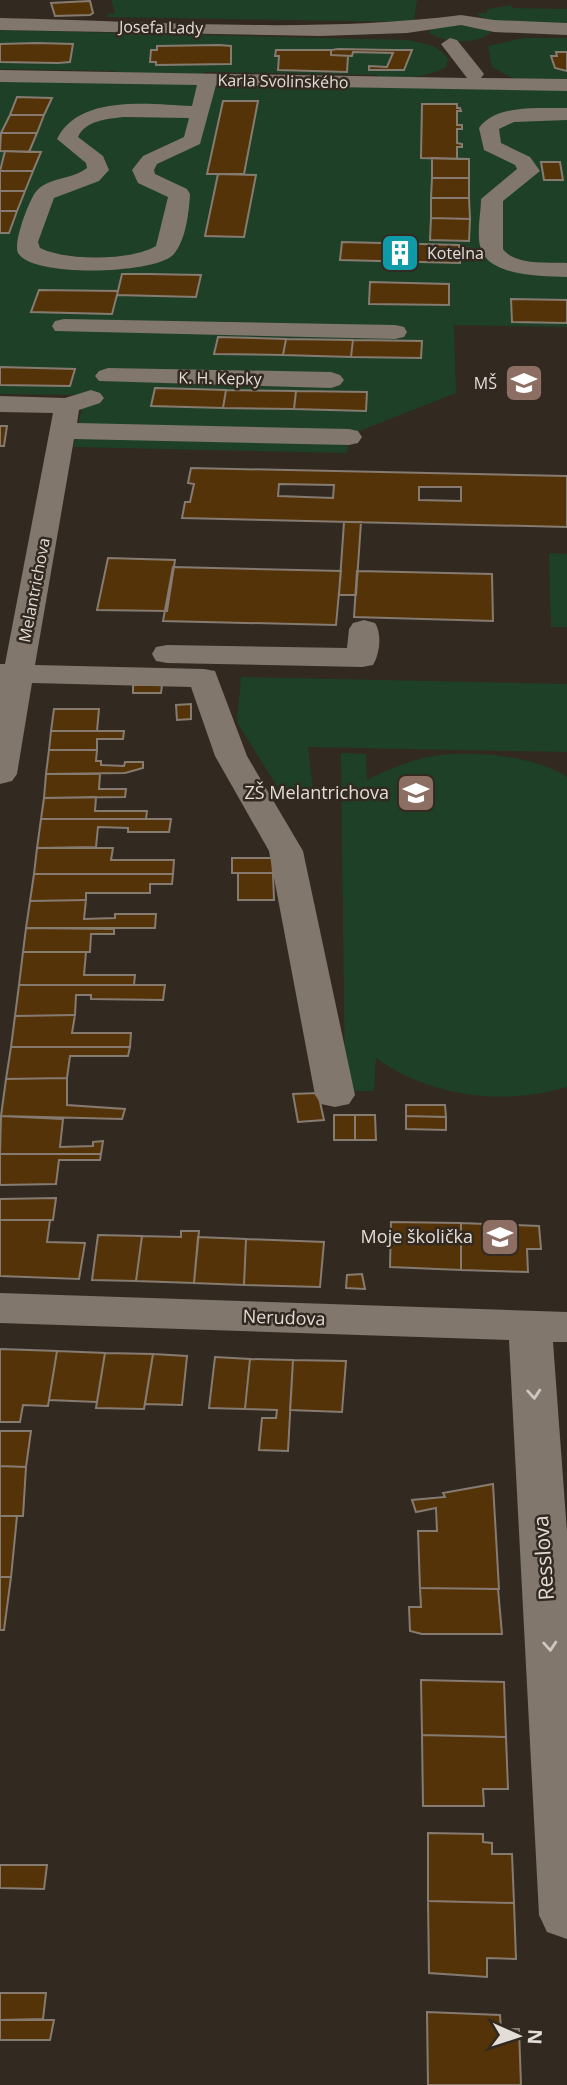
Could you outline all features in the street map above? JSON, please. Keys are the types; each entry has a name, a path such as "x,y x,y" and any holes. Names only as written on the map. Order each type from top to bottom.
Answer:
{"street":[{"path":"427,28 443,18 448,4"},
{"path":"468,4 472,18 485,37 474,79"},
{"name":"Josefa Lady","path":"0,24 321,30 427,28 485,37"},
{"name":"Josefa Lady","path":"427,28 450,44 485,37 567,31"},
{"path":"450,44 474,79"},
{"name":"Karla Svolinského","path":"0,76 208,80 474,79 567,85"},
{"path":"200,111 118,113 98,115 76,123 70,128 67,139 96,160 99,167 91,176 52,189 44,195 27,242 29,252 36,257 53,261 126,262 148,260 163,253 168,245 179,194 146,178 143,170 150,160 192,142 200,111 208,80"},
{"path":"567,114 515,116 494,122 489,128 491,146 523,161 529,171 492,199 492,249 495,256 503,262 519,267 567,270"},
{"path":"64,326 121,324 395,332"},
{"path":"65,419 101,394 121,324"},
{"name":"K. H. Kepky","path":"108,376 331,380"},
{"path":"0,404 65,419 349,438"},
{"name":"Melantrichova","path":"0,774 13,666 65,419"},
{"path":"13,666 362,658 364,629"},
{"path":"13,666 204,678 231,756 286,851 335,1094"},
{"name":"Nerudova","path":"0,1308 548,1327"},
{"name":"Resslova","path":"548,1327 567,1915"}],"green space":[{"path":"111,0 417,0 414,22 108,17 107,14 115,13"},
{"path":"512,5 512,8 567,9 567,27 506,25 477,13 487,13 487,9"},
{"path":"461,23 488,29 490,33 477,39 460,41 443,39 429,33 430,29"},
{"path":"0,30 408,40 436,47 448,59 446,67 429,74 378,79 378,75 204,72 202,76 114,75 115,71 0,69"},
{"path":"524,38 567,38 567,83 514,79 492,67 488,46"},
{"path":"0,79 567,88 567,327 454,325 456,393 349,435 347,453 73,447 85,395 0,394"},
{"path":"549,553 567,554 567,627 551,627"},
{"path":"241,677 567,684 567,752 308,747 313,791 281,793 237,722"},
{"path":"341,753 366,754 367,780 416,760 457,754 497,755 517,759 552,769 567,777 567,1087 518,1096 468,1094 420,1082 376,1058 374,1091 345,1091"}],"building":[{"path":"90,1 93,13 90,15 55,16 51,3"},
{"path":"0,44 73,44 70,62 58,63 0,62"},
{"path":"157,46 231,46 231,64 156,65 156,62 150,62 151,50 157,50"},
{"path":"276,50 331,50 331,55 352,56 348,56 347,72 278,70 279,56 275,56"},
{"path":"331,50 412,50 404,70 369,70 369,66 387,67 393,53 353,52 352,56 331,55"},
{"path":"556,52 567,52 567,71 555,68 551,56 557,56"},
{"path":"17,97 52,98 44,115 10,115"},
{"path":"223,101 258,101 244,174 207,174"},
{"path":"422,104 457,104 457,108 460,108 461,111 457,111 457,125 462,125 462,129 457,129 457,143 462,144 462,147 457,147 457,159 421,158"},
{"path":"10,115 44,115 37,133 1,133"},
{"path":"1,133 37,133 29,152 0,151"},
{"path":"5,151 41,152 33,171 0,171"},
{"path":"432,158 469,159 469,178 432,178"},
{"path":"541,162 560,162 563,180 544,180"},
{"path":"0,171 33,171 25,191 0,191"},
{"path":"218,174 256,175 244,237 205,236"},
{"path":"432,178 469,178 469,198 431,198"},
{"path":"0,191 25,191 17,211 0,211"},
{"path":"431,198 469,198 470,219 431,218"},
{"path":"0,211 17,211 9,233 0,233"},
{"path":"431,218 470,219 469,241 430,240"},
{"name":"Kotelna","path":"342,242 459,245 460,263 340,260"},
{"path":"122,274 201,275 196,297 117,295"},
{"path":"370,282 449,284 449,305 369,304"},
{"path":"39,290 118,291 112,314 31,312"},
{"path":"511,299 567,300 567,323 512,322"},
{"path":"218,337 286,339 283,355 214,354"},
{"path":"286,339 353,340 351,357 283,355"},
{"path":"353,340 422,341 421,358 351,357"},
{"path":"0,367 75,369 70,386 0,385"},
{"path":"155,388 226,390 223,408 151,406"},
{"path":"226,390 296,391 294,409 223,408"},
{"path":"296,391 367,392 366,411 294,409"},
{"path":"0,426 7,426 4,446 0,446"},
{"path":"191,468 567,476 567,527 182,518 185,502 190,502 194,484 188,483","holes":["279,484 334,485 333,498 278,496","419,487 461,487 461,501 419,500"]},
{"path":"344,522 361,522 356,595 339,595"},
{"path":"108,558 175,560 167,611 97,610"},
{"path":"173,567 341,571 336,625 163,621"},
{"path":"357,571 492,574 493,621 354,617"},
{"path":"133,685 162,685 161,693 133,693"},
{"path":"191,704 191,719 177,720 176,705"},
{"path":"54,709 99,709 97,731 51,731"},
{"path":"51,731 124,731 123,739 97,739 97,750 49,750"},
{"path":"49,750 97,750 96,761 101,761 101,765 124,766 125,762 143,762 143,768 125,773 46,774"},
{"path":"46,774 100,774 99,789 126,789 125,797 44,798"},
{"path":"96,797 95,811 147,811 146,819 41,819 44,798"},
{"path":"41,819 171,819 169,832 128,832 128,828 98,827 96,847 37,848"},
{"path":"37,848 113,848 111,860 174,860 173,874 34,874"},
{"path":"232,858 272,858 273,873 232,873"},
{"path":"238,873 273,873 274,900 238,900"},
{"path":"34,874 173,874 172,884 150,884 150,893 86,893 86,900 30,901"},
{"path":"86,900 84,919 115,918 115,914 156,914 155,928 26,928 30,901"},
{"path":"26,928 114,929 114,934 91,934 90,952 23,952"},
{"path":"23,952 86,952 84,975 135,975 134,985 19,985"},
{"path":"19,985 165,985 163,1000 91,999 91,995 76,995 75,1015 15,1016"},
{"path":"75,1015 72,1033 131,1033 130,1047 11,1047 15,1016"},
{"path":"11,1047 130,1047 128,1056 70,1056 67,1078 6,1079"},
{"path":"67,1078 67,1105 125,1109 122,1119 1,1116 6,1079"},
{"path":"318,1093 324,1120 298,1122 293,1094"},
{"path":"406,1105 445,1105 446,1117 406,1116"},
{"path":"334,1115 355,1115 355,1140 334,1140"},
{"path":"355,1115 375,1115 376,1140 355,1140"},
{"path":"1,1116 63,1119 60,1147 93,1146 93,1142 103,1141 101,1154 0,1154"},
{"path":"406,1116 446,1117 446,1130 406,1129"},
{"path":"0,1154 101,1154 100,1160 59,1160 56,1184 0,1185"},
{"path":"56,1198 53,1220 0,1220 0,1199"},
{"path":"0,1220 50,1220 47,1242 85,1243 79,1279 0,1276"},
{"path":"391,1222 461,1223 461,1270 390,1267"},
{"name":"Moje školička","path":"461,1223 539,1226 541,1249 527,1249 528,1272 461,1270"},
{"path":"181,1231 199,1231 194,1283 136,1281 142,1236 181,1237"},
{"path":"98,1235 142,1236 136,1281 92,1280"},
{"path":"198,1237 246,1239 244,1285 194,1283"},
{"path":"246,1239 324,1242 320,1287 244,1285"},
{"path":"362,1274 365,1289 346,1288 347,1275"},
{"path":"0,1349 57,1351 48,1406 23,1405 20,1422 0,1422"},
{"path":"57,1351 105,1353 97,1402 49,1400"},
{"path":"105,1353 153,1354 144,1409 96,1408"},
{"path":"153,1354 187,1356 182,1405 145,1404"},
{"path":"215,1357 250,1359 245,1409 209,1408"},
{"path":"250,1359 293,1360 288,1451 259,1450 262,1418 276,1418 277,1410 245,1409"},
{"path":"293,1360 346,1361 342,1412 290,1410"},
{"path":"0,1431 31,1431 26,1467 0,1466"},
{"path":"0,1466 26,1467 23,1516 0,1516"},
{"path":"493,1484 499,1589 420,1588 418,1531 437,1531 436,1508 416,1512 412,1500 445,1497 443,1493"},
{"path":"0,1516 17,1516 11,1577 0,1577"},
{"path":"0,1577 11,1577 4,1630 0,1630"},
{"path":"420,1588 498,1589 502,1634 422,1634 410,1631 409,1607 421,1607"},
{"path":"421,1680 504,1682 506,1737 422,1735"},
{"path":"422,1735 506,1737 508,1789 483,1789 484,1806 423,1806"},
{"path":"428,1833 483,1834 483,1842 492,1843 492,1854 512,1854 514,1903 428,1901"},
{"path":"0,1865 47,1865 44,1889 0,1888"},
{"path":"428,1901 514,1903 516,1959 487,1958 487,1977 429,1973"},
{"path":"0,1993 46,1993 43,2019 0,2020"},
{"path":"427,2012 500,2015 501,2029 519,2029 521,2085 428,2085"},
{"path":"0,2020 54,2020 50,2040 0,2040"}],"place":[{"name":"Kotelna","path":"400,253"},
{"name":"MŠ","path":"524,383"},
{"name":"ZŠ Melantrichova","path":"416,793"},
{"name":"Moje školička","path":"500,1237"}]}
